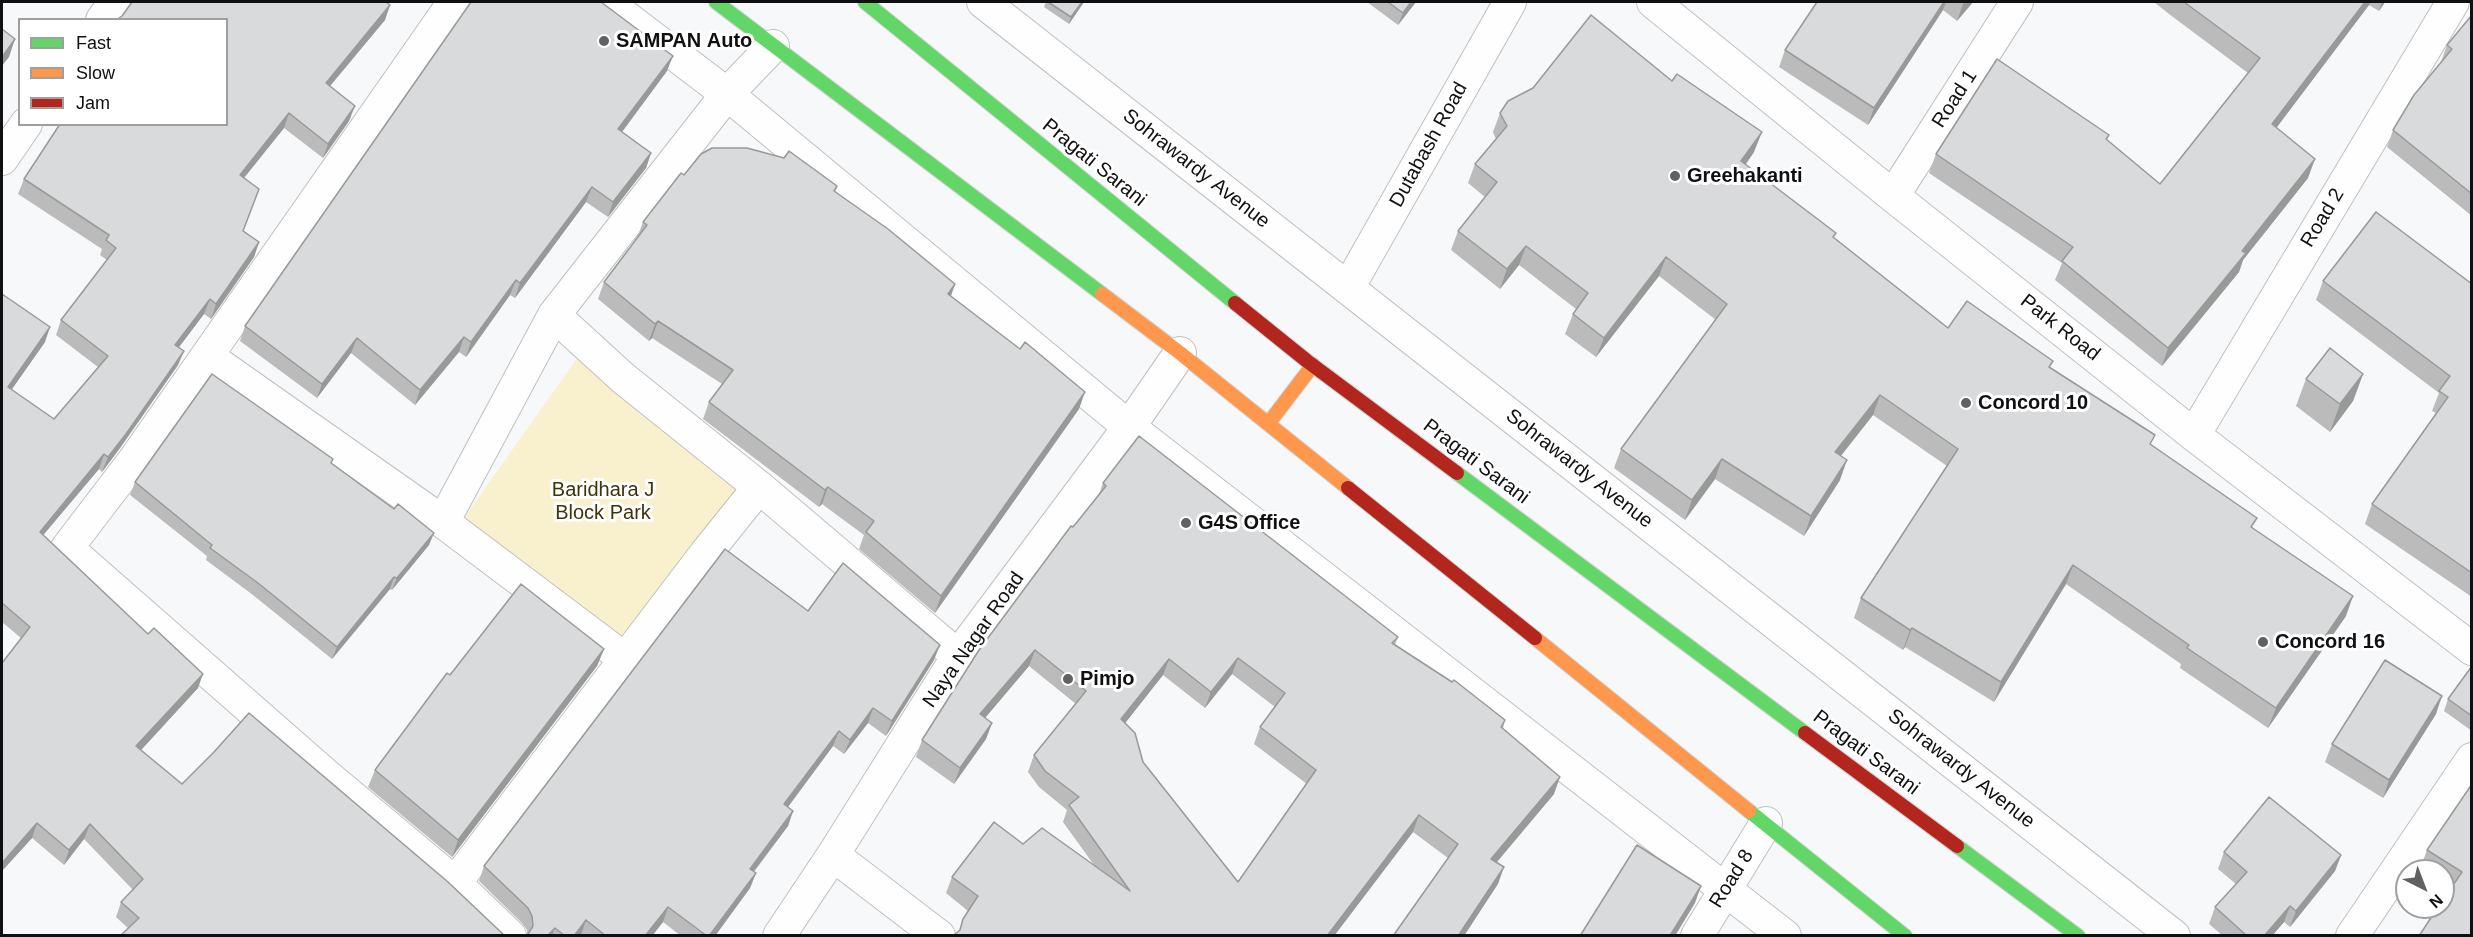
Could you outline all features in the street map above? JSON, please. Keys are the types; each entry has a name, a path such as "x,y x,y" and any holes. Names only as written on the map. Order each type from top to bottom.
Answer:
{"main road":[{"path":"716,2 1180,353 1905,936"},
{"name":"Pragati Sarani","path":"865,2 1313,365 2078,936"},
{"path":"1268,424 1313,365"}],"street":[{"path":"103,18 115,2"},
{"path":"454,2 135,459 67,548 326,775 455,882 510,936"},
{"path":"606,2 727,94 1129,427 1785,936"},
{"name":"Sohrawardy Avenue","path":"983,2 2174,936"},
{"name":"Dutabash Road","path":"1348,288 1510,2"},
{"name":"Park Road","path":"1653,2 2194,435 2472,649"},
{"name":"Road 1","path":"1893,196 2017,2"},
{"name":"Road 2","path":"2194,435 2453,2"},
{"path":"443,522 554,315 727,94 773,46"},
{"path":"2,159 25,126"},
{"path":"554,315 623,378 759,487 958,656"},
{"name":"Naya Nagar Road","path":"779,936 833,855 958,656 1129,427 1180,353"},
{"path":"207,356 443,522 625,659"},
{"path":"455,882 759,487"},
{"path":"2352,936 2472,759"},
{"name":"Road 8","path":"1697,936 1766,823"},
{"path":"833,855 939,936"}],"green space":[{"name":"Baridhara J Block Park","path":"580,354 749,484 618,648 462,521"}],"building":[{"path":"132,2 386,2 390,5 326,83 355,106 328,144 289,113 240,175 259,189 243,231 259,242 216,304 210,299 175,345 184,351 126,434 108,457 104,454 40,532 148,634 154,628 203,674 136,746 182,784 249,713 448,882 505,936 120,936 139,918 121,902 143,879 90,824 69,850 37,823 2,863 2,663 30,627 2,603 2,294 50,327 8,387 54,419 108,356 61,320 116,248 106,240 109,235 24,179 59,126 228,126 228,18 119,18"},
{"path":"471,2 601,2 673,56 618,129 651,153 613,202 592,187 520,283 516,280 471,342 464,337 420,390 357,338 322,384 245,326"},
{"path":"1048,2 1082,2 1071,17"},
{"path":"1388,2 1411,2 1403,13"},
{"path":"1817,2 1944,2 1874,108 1785,50"},
{"path":"2184,2 2365,2 2272,124 2315,159 2242,251 2246,253 2168,348 2062,261 2073,247 1936,154 1997,59 2109,135 2106,139 2160,184 2260,58"},
{"path":"1591,15 1672,81 1677,74 1762,132 1741,161 1836,233 1833,237 1948,328 1967,301 2053,361 2049,367 2155,435 2150,444 2257,518 2251,527 2353,596 2276,708 2187,648 2189,645 2073,565 2001,682 1912,628 1910,630 1861,598 1958,449 1880,395 1835,452 1847,460 1811,516 1722,459 1692,500 1621,449 1727,304 1666,257 1604,338 1573,314 1588,293 1526,246 1507,269 1458,231 1497,182 1475,164 1507,126 1500,113 1508,101 1533,88"},
{"path":"2472,15 2472,194 2393,130 2414,95 2452,49 2447,45"},
{"path":"2,29 15,39 2,57"},
{"path":"712,148 747,148 784,158 789,151 837,186 834,191 888,229 955,284 948,294 1020,349 1025,342 1085,392 941,596 866,532 874,521 828,487 825,490 709,402 733,370 658,321 655,324 604,282 647,225 643,222 681,173 684,175 701,154"},
{"path":"2376,212 2472,284 2472,573 2372,504 2448,397 2439,391 2450,376 2323,281"},
{"path":"2330,348 2363,374 2340,404 2306,379"},
{"path":"212,374 333,459 331,463 394,509 398,504 434,533 397,578 394,577 337,647 258,583 210,548 212,545 135,482"},
{"path":"1139,436 1398,637 1392,643 1452,682 1454,680 1505,720 1501,727 1560,777 1491,859 1504,867 1458,936 1393,936 1458,844 1419,815 1327,936 953,936 960,930 963,919 978,896 952,877 994,822 1023,844 1042,828 1130,891 1069,805 1079,797 1045,771 1034,755 1086,691 1035,650 980,714 992,723 960,768 922,740 979,650 1071,526 1073,527 1106,486 1103,483","holes":["1238,658 1285,693 1260,727 1316,770 1238,882 1143,762 1135,733 1121,719 1169,659 1211,692"]},
{"path":"725,549 808,611 843,563 940,645 892,721 873,708 850,740 839,731 784,804 793,811 750,869 756,873 709,936 668,907 645,936 606,936 586,920 574,936 565,936 555,928 547,936 525,936 533,926 528,908 484,866"},
{"path":"521,584 604,649 458,840 375,770 447,673 450,675"},
{"path":"2385,660 2442,696 2389,780 2332,744"},
{"path":"2472,666 2472,716 2448,699"},
{"path":"2472,784 2472,936 2419,936 2430,919 2455,919 2455,882 2462,872 2455,868 2455,859 2441,859 2427,850"},
{"path":"2269,797 2341,855 2296,911 2290,906 2264,936 2247,936 2215,907 2247,872 2224,852"},
{"path":"1637,845 1701,886 1671,934 1673,936 1580,936"}],"traffic: fast":[{"path":"716,2 1102,294"},
{"path":"865,2 1235,303"},
{"path":"1457,473 1805,733"},
{"path":"1749,811 1905,936"},
{"path":"1957,846 2078,936"}],"traffic: slow":[{"path":"1102,294 1180,353 1348,488"},
{"path":"1268,424 1313,365"},
{"path":"1535,638 1749,811"}],"traffic: jam":[{"path":"1235,303 1307,361 1457,473"},
{"path":"1348,488 1535,638"},
{"path":"1805,733 1957,846"}],"place":[{"name":"SAMPAN Auto","path":"604,41"},
{"name":"Greehakanti","path":"1675,176"},
{"name":"Concord 10","path":"1966,403"},
{"name":"G4S Office","path":"1186,523"},
{"name":"Concord 16","path":"2263,642"},
{"name":"Pimjo","path":"1068,679"}]}
